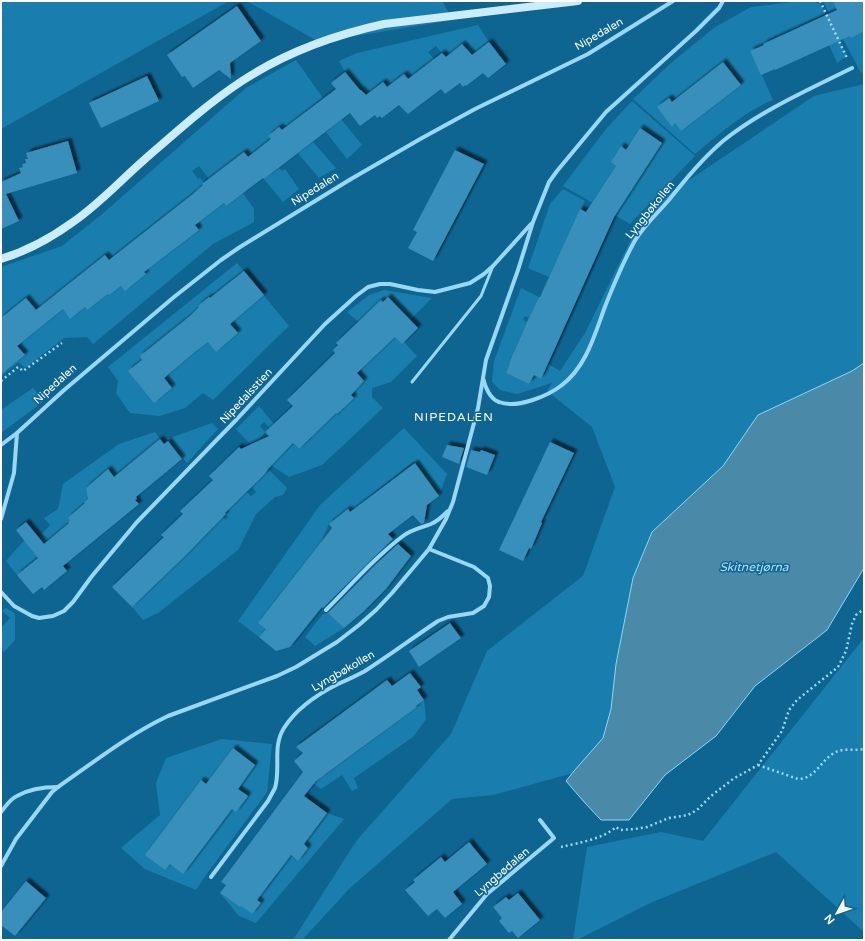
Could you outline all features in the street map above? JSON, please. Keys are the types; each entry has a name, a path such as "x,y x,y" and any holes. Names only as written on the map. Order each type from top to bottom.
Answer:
{"street":[{"path":"1,259 15,255 45,240 74,222 162,144 218,98 268,65 298,51 342,34 384,24 578,1"},
{"name":"Nipedalen","path":"1,445 17,433 62,390 174,297 240,247 351,179 422,138 475,109 588,54 673,1"},
{"path":"1,866 16,839 52,792 58,787 152,723 277,676 296,667 338,642 376,610 392,594 438,536 450,509 478,408 482,376 493,336 518,270 533,222 549,182 556,171 606,112 696,31 724,1"},
{"name":"Lyngbøkollen","path":"482,376 485,387 492,397 499,402 507,404 534,400 562,386 574,374 584,360 616,279 633,244 703,159 724,140 752,121 793,97 852,68"},
{"name":"Nipedalsstien","path":"1,592 14,606 32,616 39,618 53,616 64,611 73,602 92,576 137,522 237,419 325,324 356,296 368,288 380,284 390,284 435,292 470,283 494,266 533,222"},
{"path":"1,519 14,473 17,433"},
{"path":"326,610 376,560 404,535 414,529 432,524 450,509"},
{"name":"Lyngbøkollen","path":"211,877 268,801 275,788 277,777 278,744 284,729 294,716 314,698 367,670 438,621 448,617 473,613 484,606 489,597 490,586 488,578 474,567 429,549"},
{"path":"1,812 10,801 17,796 44,787 58,787"},
{"name":"Lyngbødalen","path":"450,940 487,894 554,838 540,820"}],"lane":[{"path":"412,382 481,296 494,266"}],"path":[{"path":"820,1 852,68"},
{"path":"1,381 18,368 23,372 62,343"},
{"path":"543,847 557,849 579,844 588,839 608,834 616,827 620,830 647,827 669,818 688,815 697,810 711,796 733,779 758,765 782,731 789,710 797,700 838,667 846,651 852,624 856,615 864,609"},
{"path":"758,765 798,779 804,779 810,777 837,751 864,749"}],"shaded area":[{"path":"1,1 229,1 1,129"},
{"path":"247,1 442,1 453,20 319,42"},
{"path":"812,1 820,4 847,56 837,63 818,19 751,51 773,100 752,110 722,131 695,154 633,99 671,63 715,27 751,7"},
{"path":"823,1 864,1 864,71 861,73"},
{"path":"478,25 489,42 472,55 462,44 459,46 450,63 436,46 428,52 438,64 429,71 425,66 408,79 404,74 387,87 382,82 366,95 345,72 339,61 357,53"},
{"path":"296,60 323,98 282,131 268,136 271,139 248,157 244,152 209,179 199,166 192,171 198,179 200,178 205,184 193,194 209,214 224,203 226,206 229,204 227,201 241,190 254,209 254,222 213,244 93,344 87,337 64,338 25,368 19,362 1,376 1,267 62,246 101,215 246,88"},
{"path":"864,84 864,369 617,761 493,795 452,799 350,888 302,940 293,940 357,840 451,734 487,651 583,576 615,487 592,427 547,391 552,383 517,394 500,390 492,382 494,361 521,288 539,297 529,318 525,316 523,320 527,322 509,362 510,363 506,373 529,384 532,379 538,377 542,378 548,364 560,371 585,333 646,209 814,96"},
{"path":"632,101 695,156 630,224 563,186 606,129"},
{"path":"341,119 362,145 347,159 326,132"},
{"path":"313,142 336,168 319,178 298,153"},
{"path":"279,168 282,171 285,169 299,189 283,202 264,179"},
{"path":"563,189 585,201 549,277 528,268 550,204"},
{"path":"237,263 289,326 213,400 203,393 185,408 160,416 130,413 116,393 118,381 108,367"},
{"path":"384,290 432,298 410,320 361,324 347,312 369,295"},
{"path":"410,320 418,328 404,342 417,356 391,382 372,388 372,397 383,408 322,465 289,477 269,464 236,429 259,406 274,424 270,428 264,422 260,426 265,432 260,438 279,457 293,444 299,449 312,437 306,431 331,407 338,415 341,413 334,405 354,398 348,391 359,381 362,384 364,381 357,373"},
{"path":"33,388 44,401 1,433 1,410"},
{"path":"212,423 218,429 187,463 167,439"},
{"path":"404,428 447,474 439,496 414,461 350,512 348,510 329,524 319,546 259,623 266,629 259,637 238,621 320,505"},
{"path":"155,432 160,439 114,477 108,469 106,470 112,479 96,486 91,484 86,487 87,493 93,495 88,507 68,518 70,520 68,521 69,523 44,544 40,539 32,546 38,557 17,575 6,561 33,532 39,537 50,525 44,518 58,509 63,484 119,444"},
{"path":"268,469 287,488 283,495 275,497 256,514 238,550 158,613 143,620 132,607 213,528 219,513 226,520 228,517 225,513 247,492 251,496 256,492 252,487"},
{"path":"6,608 15,613 15,640 4,652 1,650 1,628 10,618 2,611"},
{"path":"329,613 344,628 315,646 305,637 323,614"},
{"path":"864,638 864,932 776,852 650,903 577,940 573,940 587,847 661,832 703,841"},
{"path":"424,700 426,719 413,737 354,778 358,788 352,791 342,775 321,789 311,781 320,773 325,775 417,707 416,706"},
{"path":"222,739 272,744 267,792 196,890 145,869 121,848 160,815 156,783 166,758"},
{"path":"327,813 344,819 256,923 239,916 220,893 252,914 261,903 247,893 257,879 268,887 277,874 267,866 281,848 298,861 308,847 293,836 312,833"}],"water":[{"name":"Skitnetjørna","path":"864,363 864,568 827,630 755,686 716,736 665,775 629,820 601,820 566,781 603,738 611,709 616,664 633,578 652,532 723,466 758,415 852,371"}],"building":[{"path":"833,1 864,1 864,31 851,38 850,36 761,75 750,51 837,10"},
{"path":"237,6 261,41 230,63 231,79 219,70 193,88 185,76 182,77 167,55"},
{"path":"489,42 506,64 488,78 483,73 466,86 465,85 463,87 460,83 445,94 441,89 408,114 399,105 382,118 380,116 377,118 375,115 360,126 350,113 264,179 263,178 226,206 224,203 195,225 199,230 144,272 146,274 125,291 121,286 87,310 85,307 70,319 63,309 17,346 25,355 1,374 1,318 26,298 36,310 105,255 109,260 193,194 203,185 202,184 244,152 248,157 271,139 268,136 279,127 282,130 336,89 331,83 345,72 366,95 383,82 387,87 404,74 408,79 442,53 446,57 462,44 472,55"},
{"path":"723,62 741,85 681,131 675,123 672,127 657,107 669,98 672,102"},
{"path":"147,76 159,101 101,128 89,103"},
{"path":"640,128 662,143 614,217 541,379 534,375 529,384 506,373 527,322 580,209 586,212 616,166 611,162 621,146 626,150"},
{"path":"68,141 77,173 6,194 19,221 1,229 1,182 21,173 19,168 23,167 22,164 26,163 25,159 28,159 26,153"},
{"path":"455,150 484,164 433,261 408,248 417,232 413,230"},
{"path":"244,271 264,295 230,324 238,333 216,352 208,342 164,378 172,388 154,403 128,371 142,360 140,356 190,316 199,307 198,306"},
{"path":"388,297 418,328 402,344 395,337 357,373 364,381 351,395 354,398 337,414 336,413 299,449 293,443 186,555 132,607 112,587 164,537 161,535 183,514 180,511 213,480 209,476 239,447 241,449 269,436 265,432 293,406 287,400 335,353 333,350 338,345 336,343 381,300 383,302"},
{"path":"160,439 164,444 168,441 182,459 136,497 137,499 135,500 139,504 63,566 67,571 44,590 42,587 33,594 17,575 38,558 16,530 26,522 44,544 69,523 68,521 70,520 68,518 88,499 86,488 108,469 114,477"},
{"path":"550,442 574,453 541,522 542,523 531,549 529,548 523,561 499,550"},
{"path":"447,445 464,448 459,464 442,457"},
{"path":"471,450 480,452 481,450 495,455 487,475 466,467"},
{"path":"415,463 439,496 427,505 424,523 421,524 413,515 388,534 393,539 323,608 322,607 290,647 276,651 259,637 266,629 258,623 332,528 329,524 348,509 350,512"},
{"path":"398,544 411,556 386,589 363,612 344,628 328,613"},
{"path":"450,623 461,638 419,667 409,651"},
{"path":"410,673 421,687 417,690 424,700 416,706 417,707 316,781 304,796 327,813 304,844 308,848 298,861 291,855 257,900 261,903 252,914 220,893 226,885 221,882 303,772 294,761 303,753 296,747 387,680 392,686"},
{"path":"233,748 255,765 238,789 248,796 236,812 232,809 183,874 170,864 165,870 145,855 201,780 206,784"},
{"path":"469,842 487,864 453,892 462,904 445,918 437,909 428,916 405,890 415,882 413,880 441,857 445,862"},
{"path":"26,881 46,898 15,936 1,925 1,912"},
{"path":"518,893 540,920 518,938 512,931 509,933 499,921 502,918 493,907 506,897 509,900"}],"district":[{"name":"NIPEDALEN","path":"454,417"}]}
